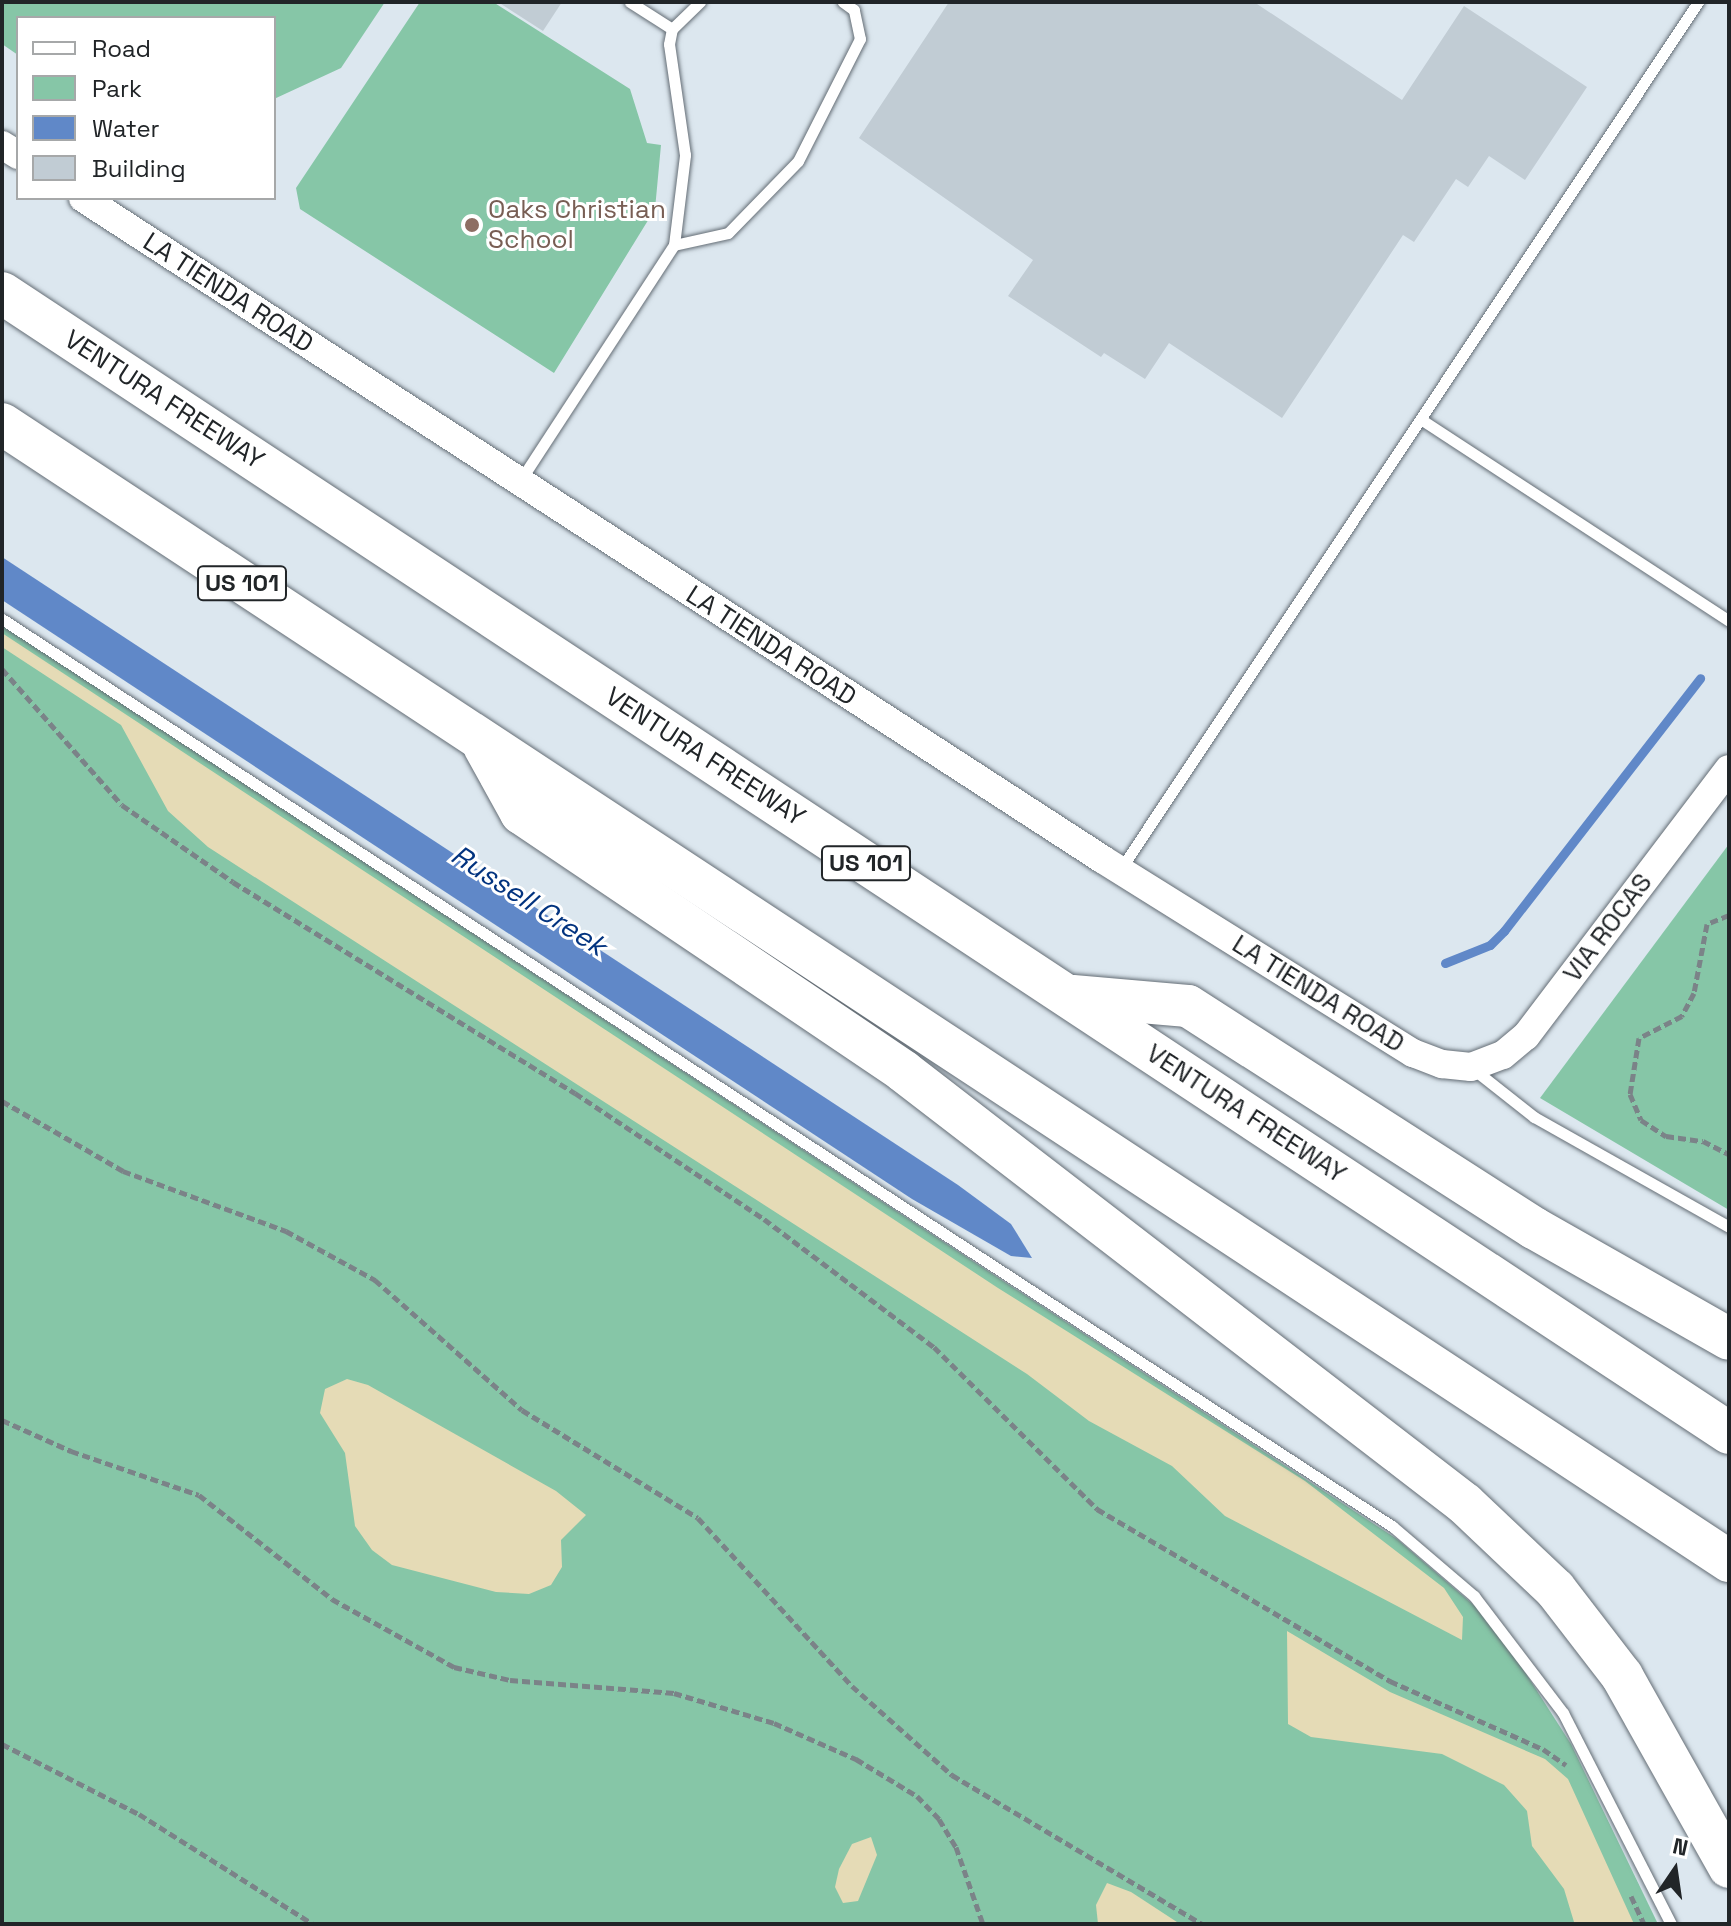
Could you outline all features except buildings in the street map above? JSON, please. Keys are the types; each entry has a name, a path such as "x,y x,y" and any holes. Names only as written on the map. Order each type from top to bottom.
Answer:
{"highway":[{"name":"VENTURA FREEWAY","path":"2,293 1729,1433"},
{"name":"US 101","path":"2,424 1729,1561"},
{"path":"482,742 521,813 903,1071 1465,1504 1555,1589 1622,1676 1729,1867"},
{"path":"1067,996 1188,1006 1534,1228 1729,1339"}],"street":[{"name":"LA TIENDA ROAD","path":"86,200 518,484 1120,870 1413,1053 1471,1067"},
{"name":"VIA ROCAS","path":"1471,1067 1503,1055 1526,1036 1729,769"}],"lane":[{"path":"630,2 672,29"},
{"path":"518,484 674,245 685,155 668,60 672,29 700,2"},
{"path":"674,245 728,233 798,161 860,39 854,10 843,2"},
{"path":"1120,870 1698,2"},
{"path":"1422,420 1729,621"},
{"path":"2,619 1392,1526 1474,1596 1563,1713 1671,1924"},
{"path":"1471,1067 1534,1117 1729,1227"}],"path":[{"path":"2,669 122,805 233,882 575,1093 764,1219 934,1347 1097,1509 1390,1681 1543,1749 1571,1770"},
{"path":"1729,915 1707,924 1694,993 1682,1016 1639,1038 1630,1094 1641,1120 1666,1136 1703,1141 1729,1154"},
{"path":"2,1101 112,1166 275,1227 375,1280 522,1410 698,1518 852,1686 959,1781 1202,1924"},
{"path":"2,1420 71,1451 199,1495 332,1599 442,1662 510,1680 696,1698 856,1759 902,1785 939,1819 956,1847 983,1924"},
{"path":"2,1744 139,1814 313,1924"},
{"path":"1625,1881 1644,1924"}],"green space":[{"path":"2,2 385,2 341,68 276,98 276,16 16,16 16,54 2,44"},
{"path":"420,2 493,2 630,89 647,143 661,145 655,209 554,373 300,209 296,188"},
{"path":"2,625 1397,1539 1476,1607 1516,1658 1571,1744 1658,1924 2,1924"},
{"path":"1729,844 1729,1210 1540,1098"}],"sand":[{"path":"2,633 998,1288 1305,1481 1444,1588 1463,1617 1462,1640 1225,1516 1172,1466 1089,1421 1027,1374 208,847 168,811 121,725 2,647"},
{"path":"347,1379 368,1385 556,1491 586,1515 561,1540 562,1567 551,1585 529,1594 496,1592 392,1565 372,1550 355,1526 345,1453 320,1413 325,1389"},
{"path":"1287,1631 1390,1692 1545,1759 1568,1779 1634,1924 1574,1922 1564,1889 1532,1846 1527,1811 1504,1785 1442,1754 1311,1737 1288,1724"},
{"path":"871,1837 877,1855 858,1901 843,1903 835,1887 839,1869 852,1844"},
{"path":"1107,1883 1131,1892 1180,1924 1098,1924 1096,1905"}],"water":[{"path":"2,557 958,1185 1011,1224 1032,1258 1011,1256 912,1199 2,600"}],"waterway":[{"path":"1445,963 1490,945 1504,931 1700,678"}],"place":[{"name":"Oaks Christian School","path":"472,225"}],"water label":[{"name":"Russell Creek","path":"529,900"}]}
